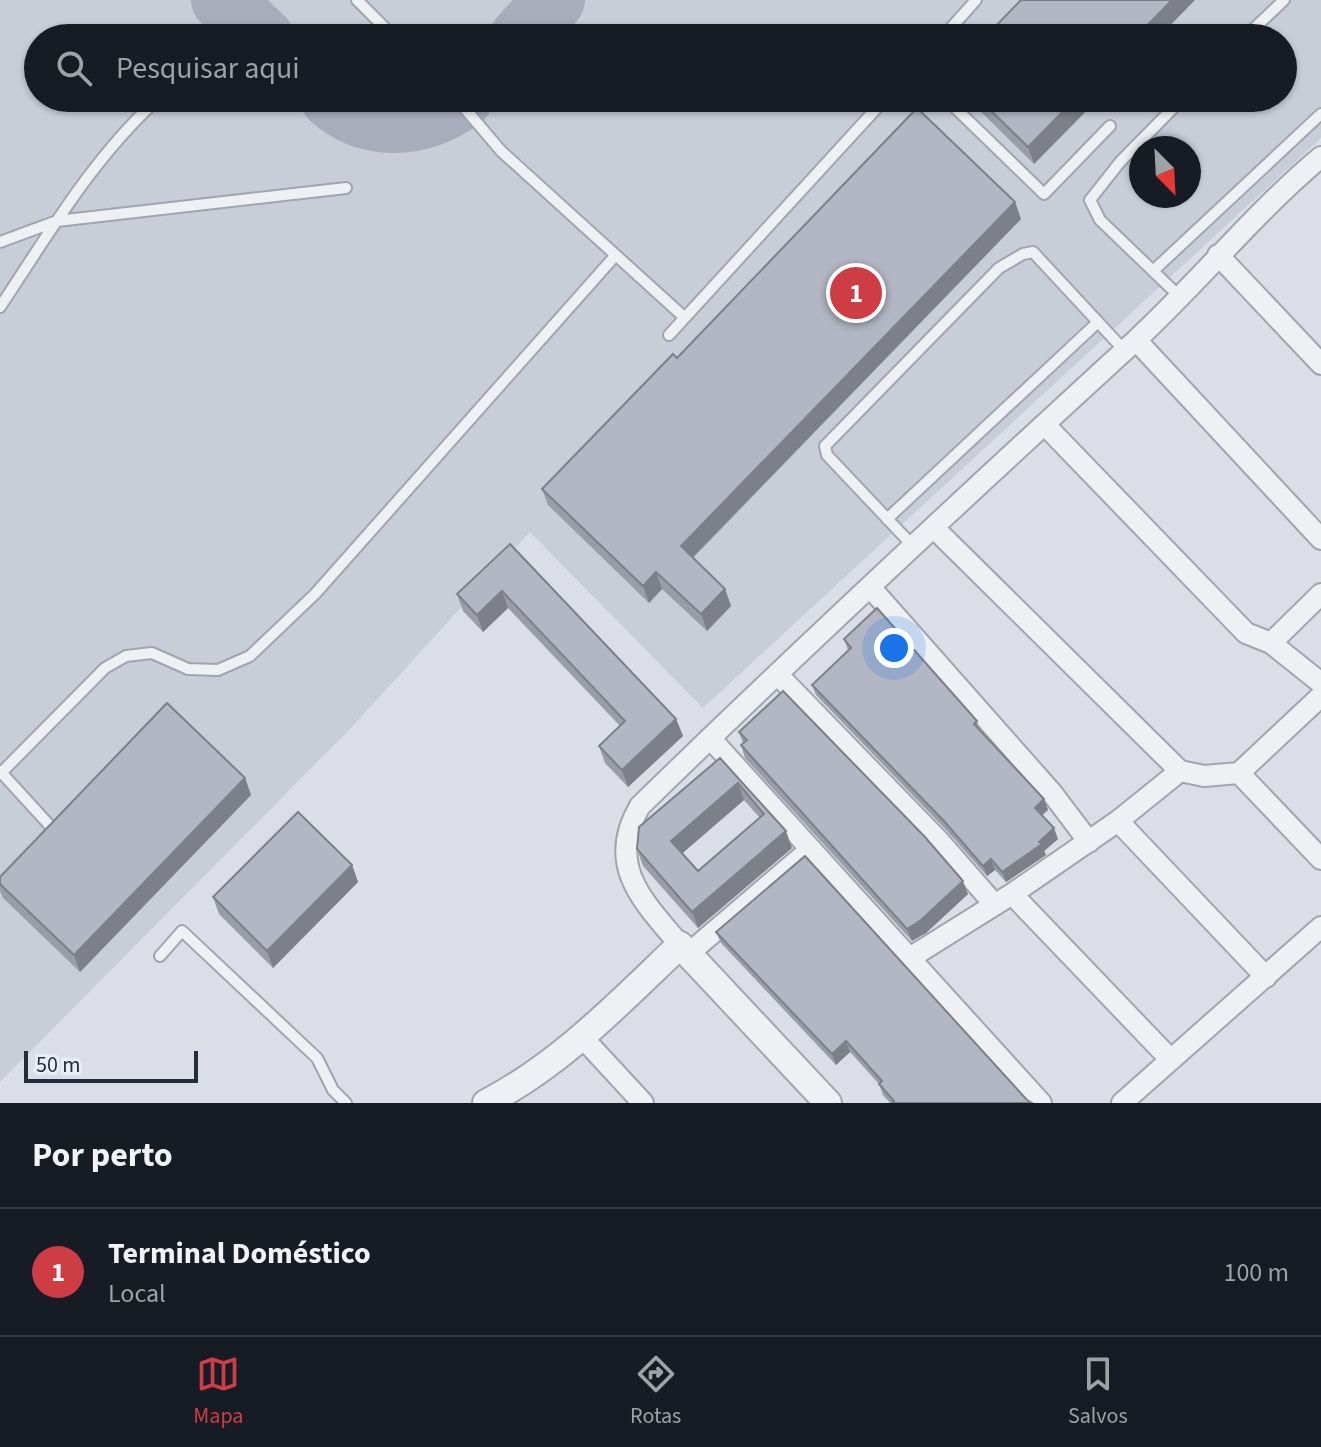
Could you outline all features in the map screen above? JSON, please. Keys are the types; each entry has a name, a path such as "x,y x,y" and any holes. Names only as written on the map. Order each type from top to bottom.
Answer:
{"street":[{"path":"828,1103 684,950 641,898 629,876 625,859 630,822 640,806 777,674 1130,345 1218,255 1318,167"},
{"path":"1218,255 1321,364"},
{"path":"1130,345 1321,539"},
{"path":"1045,425 1246,633 1271,643 1321,683"},
{"path":"934,528 1180,771 1204,776 1239,773 1321,696"},
{"path":"870,587 1052,793 1089,842"},
{"path":"1271,643 1321,594"},
{"path":"777,674 939,841 1170,1059"},
{"path":"710,738 1041,1103"},
{"path":"908,959 1089,842 1180,771"},
{"path":"1239,773 1321,859"},
{"path":"1118,821 1266,977"},
{"path":"486,1103 542,1069 811,849"},
{"path":"1122,1103 1321,927"},
{"path":"582,1037 643,1103"}],"lane":[{"path":"357,0 381,24"},
{"path":"955,24 976,0"},
{"path":"1259,24 1284,0"},
{"path":"0,307 57,221 129,125 143,112"},
{"path":"468,112 501,151 684,317"},
{"path":"669,335 873,112"},
{"path":"959,112 1044,194 1110,126"},
{"path":"1169,112 1120,162 1090,200 1100,220 1179,296"},
{"path":"1153,271 1321,114"},
{"path":"0,242 57,221 346,188"},
{"path":"913,546 827,455 825,446 999,268 1023,254 1033,252 1098,322 1130,345"},
{"path":"52,828 0,772 105,668 126,656 152,653 188,669 218,670 250,656 315,594 615,256"},
{"path":"887,519 1098,322"},
{"path":"160,956 182,931 317,1058 333,1090 346,1103"}],"shaded area":[{"path":"0,0 1321,0 1321,138 703,708 530,532 352,727 0,1082"}],"building":[{"path":"1021,0 1172,0 1149,24 998,24"},
{"path":"913,112 921,112 1015,202 681,546 725,589 701,614 656,572 643,586 542,489 673,354 677,358"},
{"path":"992,112 1062,112 1028,147"},
{"path":"510,544 676,719 622,770 599,746 625,721 502,591 477,615 457,594"},
{"path":"877,608 977,721 974,724 1044,799 1035,808 1054,828 1039,842 1042,844 1002,872 991,859 983,866 944,821 812,685 851,648 844,639"},
{"path":"783,691 925,837 963,881 907,929 741,745 747,740 739,732"},
{"path":"167,703 245,778 74,955 0,884 0,877"},
{"path":"720,758 786,831 692,912 637,849 639,827","holes":["738,783 764,814 698,871 671,841"]},
{"path":"298,812 352,865 267,951 213,897"},
{"path":"805,856 1032,1103 892,1103 894,1101 879,1084 882,1081 846,1041 832,1054 716,932"}],"taxiway":[{"path":"222,0 248,24"},
{"path":"533,24 554,0"},
{"path":"352,112 379,121 396,122 437,112"}],"place":[{"name":"Terminal Doméstico","path":"856,293"}]}
